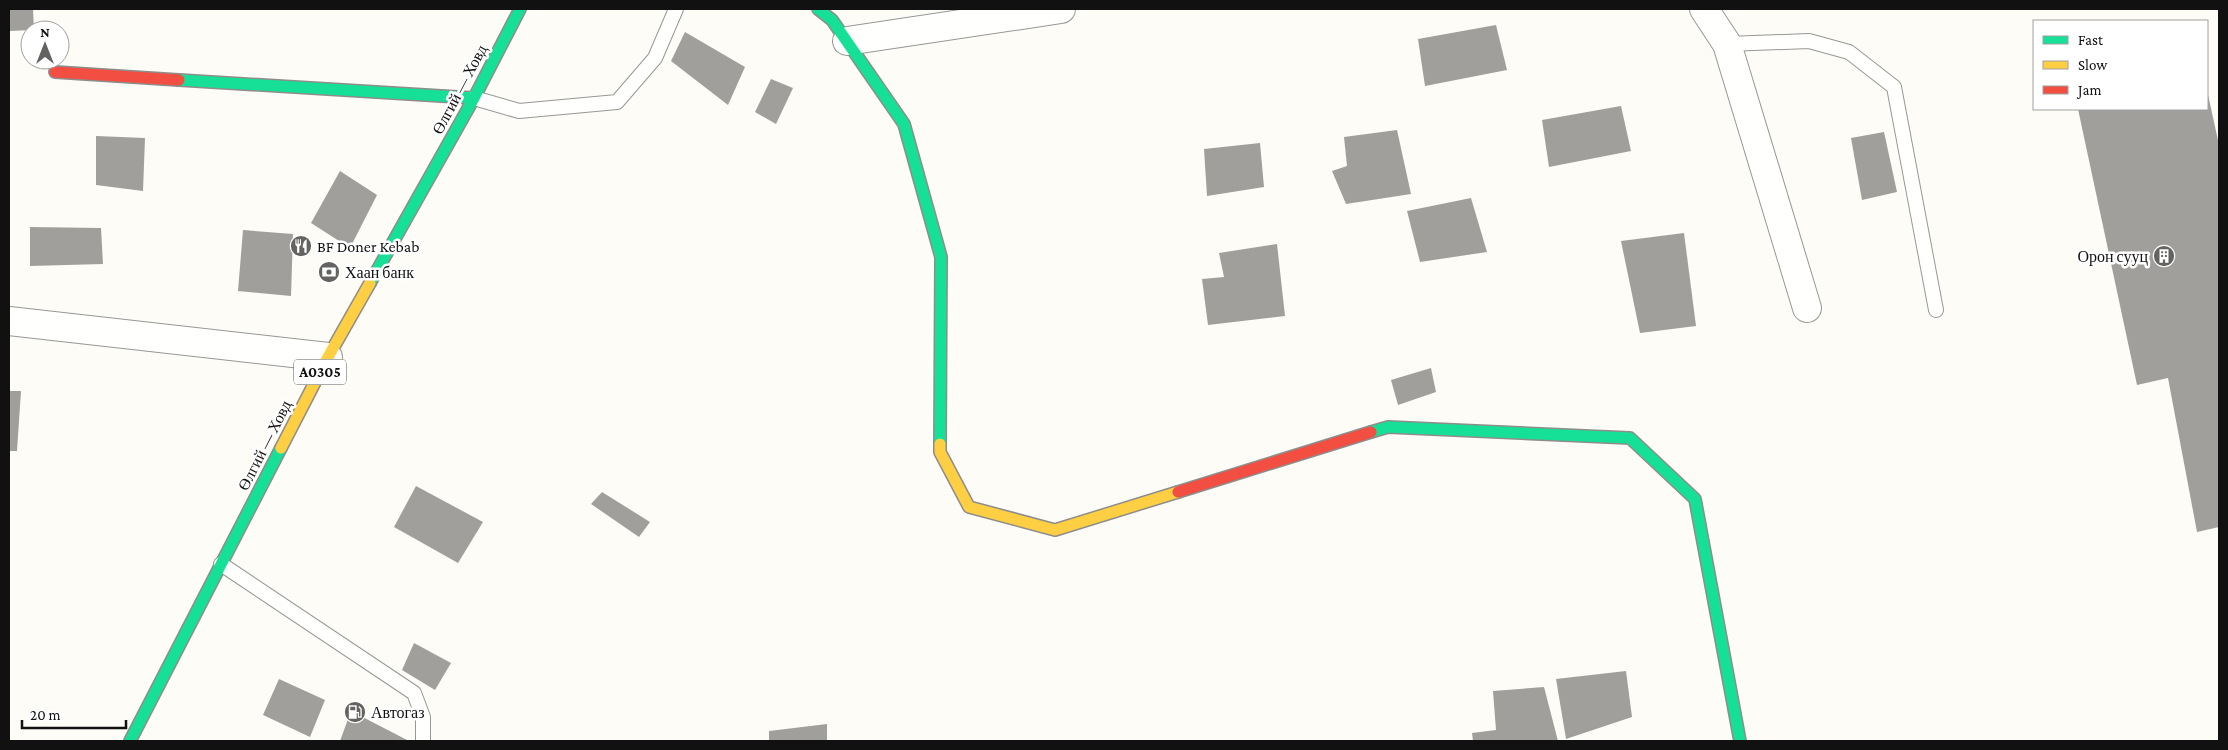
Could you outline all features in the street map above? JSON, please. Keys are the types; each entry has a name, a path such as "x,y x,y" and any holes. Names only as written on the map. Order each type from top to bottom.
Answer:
{"main road":[{"name":"Өлгий — Ховд","path":"130,741 328,357 474,98 520,9"},
{"path":"818,9 832,20 904,124 941,257 940,452 969,507 1055,530 1388,427 1630,438 1695,499 1740,741"},
{"path":"54,72 474,98"}],"street":[{"path":"847,42 1061,9"},
{"path":"1704,9 1727,44 1807,308"},
{"path":"9,321 328,357"}],"lane":[{"path":"474,98 519,111 617,102 656,58 676,9"},
{"path":"1727,44 1809,41 1849,52 1894,87 1936,310"},
{"path":"221,564 414,693 423,717 423,741"}],"building":[{"path":"9,9 33,9 34,20 20,20 20,31 9,31"},
{"path":"1496,25 1507,70 1425,86 1418,39"},
{"path":"685,32 745,67 728,105 671,61"},
{"path":"771,79 793,88 776,124 755,112"},
{"name":"Орон сууц","path":"2208,95 2219,145 2219,527 2197,532 2168,378 2137,385 2078,110 2208,110"},
{"path":"1621,106 1631,151 1549,167 1542,120"},
{"path":"1397,130 1411,194 1346,204 1332,171 1347,166 1344,137"},
{"path":"1884,132 1897,192 1862,200 1851,138"},
{"path":"96,136 145,138 143,191 96,185"},
{"path":"1260,143 1264,187 1207,196 1204,149"},
{"path":"340,171 377,195 350,248 311,223"},
{"path":"1471,198 1487,252 1420,262 1407,211"},
{"path":"30,227 101,228 103,264 30,266"},
{"path":"243,230 293,234 291,296 238,291"},
{"path":"1684,233 1696,326 1640,333 1621,241"},
{"path":"1277,244 1285,316 1208,325 1202,279 1224,277 1219,253"},
{"path":"1431,368 1436,392 1398,405 1391,380"},
{"path":"9,391 21,391 17,451 9,451"},
{"path":"416,486 483,522 458,563 394,527"},
{"path":"602,492 650,522 639,537 591,504"},
{"path":"414,643 451,663 435,690 402,670"},
{"path":"1626,671 1632,717 1566,739 1556,679"},
{"path":"279,679 325,700 310,737 263,715"},
{"path":"1544,687 1558,741 1473,741 1472,733 1496,730 1493,691"},
{"path":"351,711 409,741 340,741"},
{"path":"827,724 827,741 769,741 769,731"}],"traffic: fast":[{"path":"370,283 474,98 520,9"},
{"path":"818,9 832,20 904,124 941,257 940,444"},
{"path":"179,80 474,98"},
{"path":"1371,432 1388,427 1630,438 1695,499 1740,741"},
{"path":"130,741 281,448"}],"traffic: slow":[{"path":"281,448 328,357 370,283"},
{"path":"940,444 940,452 969,507 1055,530 1178,492"}],"traffic: jam":[{"path":"55,72 179,80"},
{"path":"1178,492 1371,432"}],"place":[{"name":"BF Doner Kebab","path":"301,246"},
{"name":"Орон сууц","path":"2164,256"},
{"name":"Хаан банк","path":"329,272"},
{"name":"Автогаз","path":"355,712"}]}
